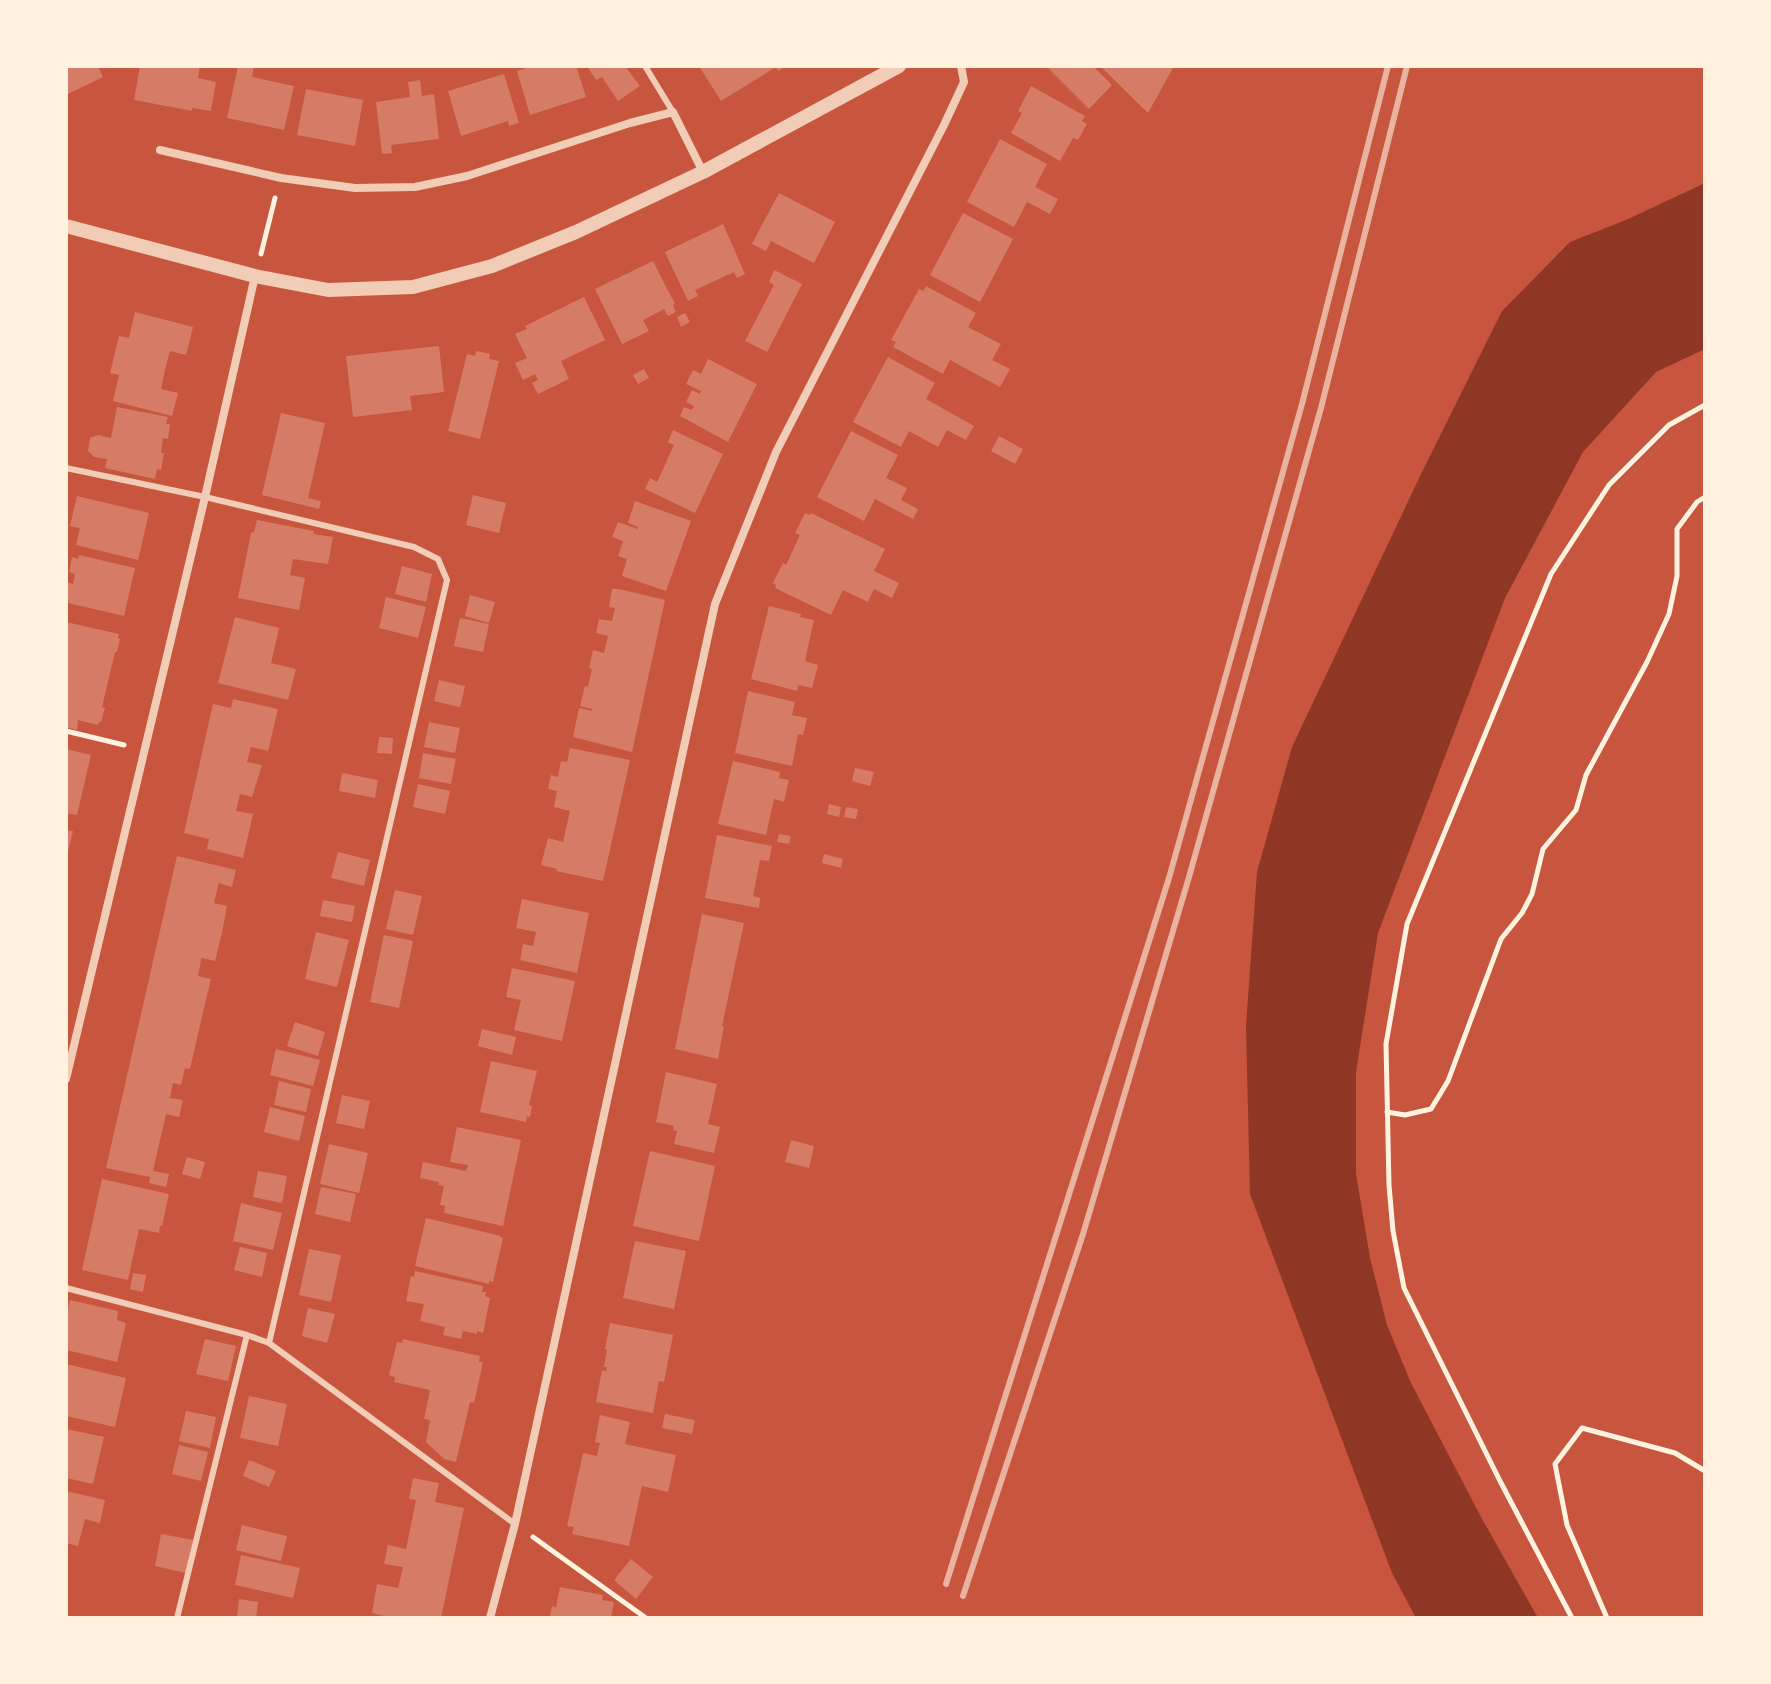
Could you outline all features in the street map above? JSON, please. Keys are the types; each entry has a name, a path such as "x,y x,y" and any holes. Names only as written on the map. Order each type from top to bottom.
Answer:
{"street":[{"path":"66,226 255,276 328,290 413,287 492,266 576,232 703,172 899,66"},
{"path":"490,1618 515,1524 715,604 776,452 964,82 961,66"},
{"path":"160,150 281,178 355,188 415,187 467,176 673,112 703,172"},
{"path":"66,1079 255,276"}],"lane":[{"path":"645,66 673,112"},
{"path":"66,468 205,497 414,547 438,559 447,580 269,1343"},
{"path":"66,1288 269,1343 515,1524"},
{"path":"177,1618 247,1335"}],"path":[{"path":"255,276 281,178"},
{"path":"1572,1618 1404,1288 1393,1231 1389,1185 1386,1044 1407,924 1551,574 1609,485 1669,425 1705,405"},
{"path":"1387,1112 1405,1115 1431,1109 1448,1081 1501,939 1522,913 1532,894 1543,849 1576,810 1586,775 1647,662 1669,614 1677,576 1677,529 1697,502 1705,497"},
{"path":"66,731 145,750"},
{"path":"1607,1618 1567,1525 1555,1464 1582,1428 1675,1453 1705,1471"},
{"path":"515,1524 646,1618"}],"shaded area":[{"path":"1705,183 1705,349 1656,372 1583,452 1505,598 1378,933 1356,1072 1356,1174 1370,1258 1387,1325 1411,1383 1538,1618 1416,1618 1392,1573 1250,1194 1246,1026 1257,872 1292,747 1502,311 1570,242"}],"building":[{"path":"66,66 98,66 103,77 66,95"},
{"path":"140,66 200,66 198,78 216,82 211,111 192,108 192,111 134,100"},
{"path":"238,66 254,66 252,77 294,86 284,130 227,118"},
{"path":"533,66 576,66 586,97 530,115 517,71"},
{"path":"587,66 625,66 640,86 618,101 602,77 596,80"},
{"path":"699,66 787,66 778,71 776,67 721,101"},
{"path":"1046,66 1093,66 1112,85 1089,109"},
{"path":"1100,66 1174,66 1148,113"},
{"path":"504,74 519,123 509,126 508,121 461,136 448,91"},
{"path":"420,80 422,96 434,94 439,139 391,145 392,153 382,154 376,102 410,97 408,82"},
{"path":"1031,86 1085,116 1082,121 1087,124 1078,140 1073,138 1060,161 1011,133"},
{"path":"306,89 363,100 355,146 297,135"},
{"path":"1000,139 1047,164 1035,187 1058,199 1050,214 1027,202 1014,227 967,202"},
{"path":"779,193 835,222 814,263 771,241 766,251 752,244"},
{"path":"963,213 1013,239 980,302 930,275"},
{"path":"723,224 745,274 737,278 734,272 695,290 698,296 688,301 665,252"},
{"path":"653,261 676,312 668,316 664,309 643,320 649,331 622,344 595,289"},
{"path":"774,270 802,284 767,352 745,341 774,285 769,282"},
{"path":"926,286 976,313 968,327 1001,344 992,360 1010,369 1000,387 950,360 943,374 893,347 896,342 891,340 919,289 923,291"},
{"path":"584,297 605,340 561,361 569,379 538,394 532,383 538,380 535,374 523,380 515,363 527,358 515,334"},
{"path":"135,312 193,327 186,355 170,351 166,366 161,389 178,393 172,416 113,401 119,375 110,373 119,336 129,338"},
{"path":"685,313 690,322 681,327 677,317"},
{"path":"439,346 444,392 410,396 412,410 353,417 346,356"},
{"path":"476,351 490,354 489,359 499,361 480,439 448,431 467,354 475,356"},
{"path":"888,357 935,383 926,399 974,426 966,440 947,430 938,447 909,431 901,447 853,422"},
{"path":"708,359 757,384 728,442 680,416 684,407 692,410 694,406 686,402 692,390 700,394 701,391 686,384 693,370 701,374"},
{"path":"644,369 649,378 638,384 633,375"},
{"path":"117,407 168,417 168,439 163,438 161,470 157,469 155,479 105,468 107,459 94,457 88,451 90,438 98,435 111,438"},
{"path":"281,413 325,423 308,498 321,501 319,509 262,495"},
{"path":"673,430 723,454 695,513 645,489 650,478 657,482 674,445 668,442"},
{"path":"851,431 898,455 886,478 907,488 901,500 918,509 913,519 875,499 864,521 817,497"},
{"path":"999,436 1023,449 1015,464 991,451"},
{"path":"473,495 506,503 499,533 466,525"},
{"path":"77,496 149,513 138,560 76,545 80,528 70,526"},
{"path":"635,501 691,521 666,591 622,576 627,559 618,556 623,541 612,537 618,522 638,529 628,523"},
{"path":"805,513 811,513 885,549 874,571 899,583 892,598 874,589 868,602 843,590 831,615 775,588 773,583 783,563 786,565 800,535 795,533"},
{"path":"257,520 333,537 328,564 293,559 290,575 305,578 299,610 238,598 251,533"},
{"path":"79,555 135,568 124,616 68,603 67,582 73,584 75,574 69,572 72,557 78,559"},
{"path":"402,566 432,574 426,602 395,594"},
{"path":"612,589 665,600 632,752 573,737 579,708 592,711 580,706 585,686 588,687 593,650 604,653 608,636 596,633 599,619 612,621 615,608 609,607"},
{"path":"470,595 495,602 489,623 465,616"},
{"path":"386,597 426,607 418,638 379,628"},
{"path":"769,606 814,620 805,661 818,665 812,688 798,685 797,691 751,679"},
{"path":"235,617 279,628 271,663 296,669 288,700 218,683"},
{"path":"460,618 489,624 483,652 454,646"},
{"path":"66,622 119,634 120,639 101,722 98,725 78,720 77,730 66,727"},
{"path":"439,680 465,686 460,707 434,701"},
{"path":"748,691 795,702 792,715 807,718 803,735 798,734 792,766 735,753"},
{"path":"233,699 278,709 268,751 251,747 247,762 262,765 252,797 240,794 236,811 253,814 243,858 207,849 209,839 184,833 213,704 231,708"},
{"path":"429,722 460,728 455,753 424,747"},
{"path":"379,737 393,738 392,754 377,753"},
{"path":"570,748 630,760 603,881 541,865 548,838 563,842 570,811 554,807 557,791 548,789 551,775 558,777 561,761 567,762"},
{"path":"66,749 91,755 77,815 66,813"},
{"path":"423,753 456,759 451,784 419,778"},
{"path":"733,761 780,772 779,778 789,780 784,802 774,799 766,835 718,824"},
{"path":"855,768 874,772 870,786 852,781"},
{"path":"342,773 378,780 375,798 339,791"},
{"path":"418,784 450,791 445,814 413,807"},
{"path":"829,804 841,807 839,817 827,814"},
{"path":"846,807 858,809 856,819 844,817"},
{"path":"66,830 73,831 67,856 66,855"},
{"path":"779,834 791,836 789,844 777,842"},
{"path":"717,835 772,846 769,861 760,860 753,896 760,898 759,908 705,898"},
{"path":"338,852 370,860 364,886 331,878"},
{"path":"824,854 843,859 841,868 822,863"},
{"path":"177,856 236,870 232,887 219,883 214,903 227,906 222,933 215,961 201,958 198,976 211,979 190,1069 185,1068 181,1085 173,1083 170,1098 183,1100 179,1117 166,1114 153,1171 169,1174 166,1187 149,1183 150,1177 106,1168"},
{"path":"395,890 422,896 413,935 386,929"},
{"path":"522,899 589,913 577,973 520,960 523,944 533,946 536,932 516,928"},
{"path":"323,900 355,906 352,922 320,916"},
{"path":"702,914 744,923 718,1059 675,1049"},
{"path":"316,932 349,940 337,987 305,979"},
{"path":"384,935 413,941 399,1008 370,1002"},
{"path":"512,968 575,981 562,1041 514,1030 521,1000 506,997"},
{"path":"295,1022 325,1032 318,1056 287,1046"},
{"path":"482,1029 516,1037 512,1055 478,1046"},
{"path":"276,1049 320,1060 313,1086 270,1075"},
{"path":"491,1061 537,1071 529,1105 532,1106 530,1117 527,1116 526,1122 480,1112"},
{"path":"666,1072 717,1084 708,1124 720,1127 714,1153 674,1144 677,1131 673,1130 674,1126 656,1122"},
{"path":"279,1081 311,1089 306,1112 274,1105"},
{"path":"342,1095 370,1101 364,1129 336,1123"},
{"path":"270,1107 305,1116 299,1141 264,1132"},
{"path":"457,1127 521,1140 503,1226 444,1213 445,1206 440,1205 444,1186 420,1178 423,1162 466,1171 468,1165 450,1162"},
{"path":"791,1140 814,1146 809,1168 785,1162"},
{"path":"329,1144 368,1153 359,1193 320,1184"},
{"path":"650,1151 715,1166 699,1241 633,1226"},
{"path":"187,1157 205,1162 200,1179 182,1174"},
{"path":"258,1171 287,1176 282,1203 253,1197"},
{"path":"102,1179 169,1194 159,1233 139,1229 128,1280 82,1270"},
{"path":"321,1187 356,1194 350,1222 315,1214"},
{"path":"241,1203 282,1213 273,1250 233,1241"},
{"path":"426,1218 501,1236 493,1282 489,1281 489,1284 415,1266"},
{"path":"635,1241 686,1251 674,1309 623,1298"},
{"path":"240,1247 267,1253 262,1277 234,1270"},
{"path":"309,1249 341,1255 331,1302 299,1295"},
{"path":"415,1271 483,1286 482,1292 490,1298 483,1333 463,1331 461,1339 443,1335 445,1327 420,1321 424,1304 406,1301"},
{"path":"133,1273 146,1275 143,1292 130,1289"},
{"path":"70,1300 118,1311 117,1320 126,1323 117,1362 66,1350 66,1315"},
{"path":"308,1308 335,1314 327,1343 302,1336"},
{"path":"610,1323 673,1335 664,1382 659,1381 653,1413 596,1402 602,1370 606,1371 607,1367 604,1367 605,1349"},
{"path":"205,1339 236,1346 228,1381 196,1374"},
{"path":"403,1339 480,1356 479,1362 483,1362 456,1462 444,1459 426,1442 430,1420 424,1419 430,1390 394,1382 395,1377 389,1375 397,1342 402,1343"},
{"path":"66,1364 126,1378 115,1427 66,1416"},
{"path":"249,1396 287,1404 278,1446 240,1438"},
{"path":"186,1411 216,1417 210,1448 179,1441"},
{"path":"665,1414 695,1420 692,1434 662,1428"},
{"path":"600,1415 630,1422 625,1444 676,1455 668,1492 642,1486 629,1546 572,1534 574,1527 567,1526 583,1453 597,1456 600,1443 595,1442"},
{"path":"66,1429 104,1437 93,1484 66,1478"},
{"path":"179,1445 208,1452 201,1481 172,1474"},
{"path":"249,1460 276,1471 269,1487 243,1476"},
{"path":"413,1478 439,1483 435,1502 464,1508 441,1618 392,1618 372,1613 377,1584 398,1588 403,1567 384,1564 388,1545 406,1549 416,1500 409,1499"},
{"path":"66,1491 105,1500 100,1523 85,1519 78,1546 66,1543"},
{"path":"242,1525 287,1536 281,1561 236,1550"},
{"path":"161,1534 193,1540 186,1573 155,1566"},
{"path":"241,1555 300,1568 293,1598 235,1585"},
{"path":"631,1559 653,1577 636,1599 614,1580"},
{"path":"560,1587 603,1595 602,1600 614,1602 611,1618 550,1618"},
{"path":"239,1599 258,1602 256,1618 237,1618"}],"railway":[{"path":"946,1584 1169,878 1302,404 1388,66"},
{"path":"963,1596 1083,1234 1189,877 1321,408 1407,66"}]}
